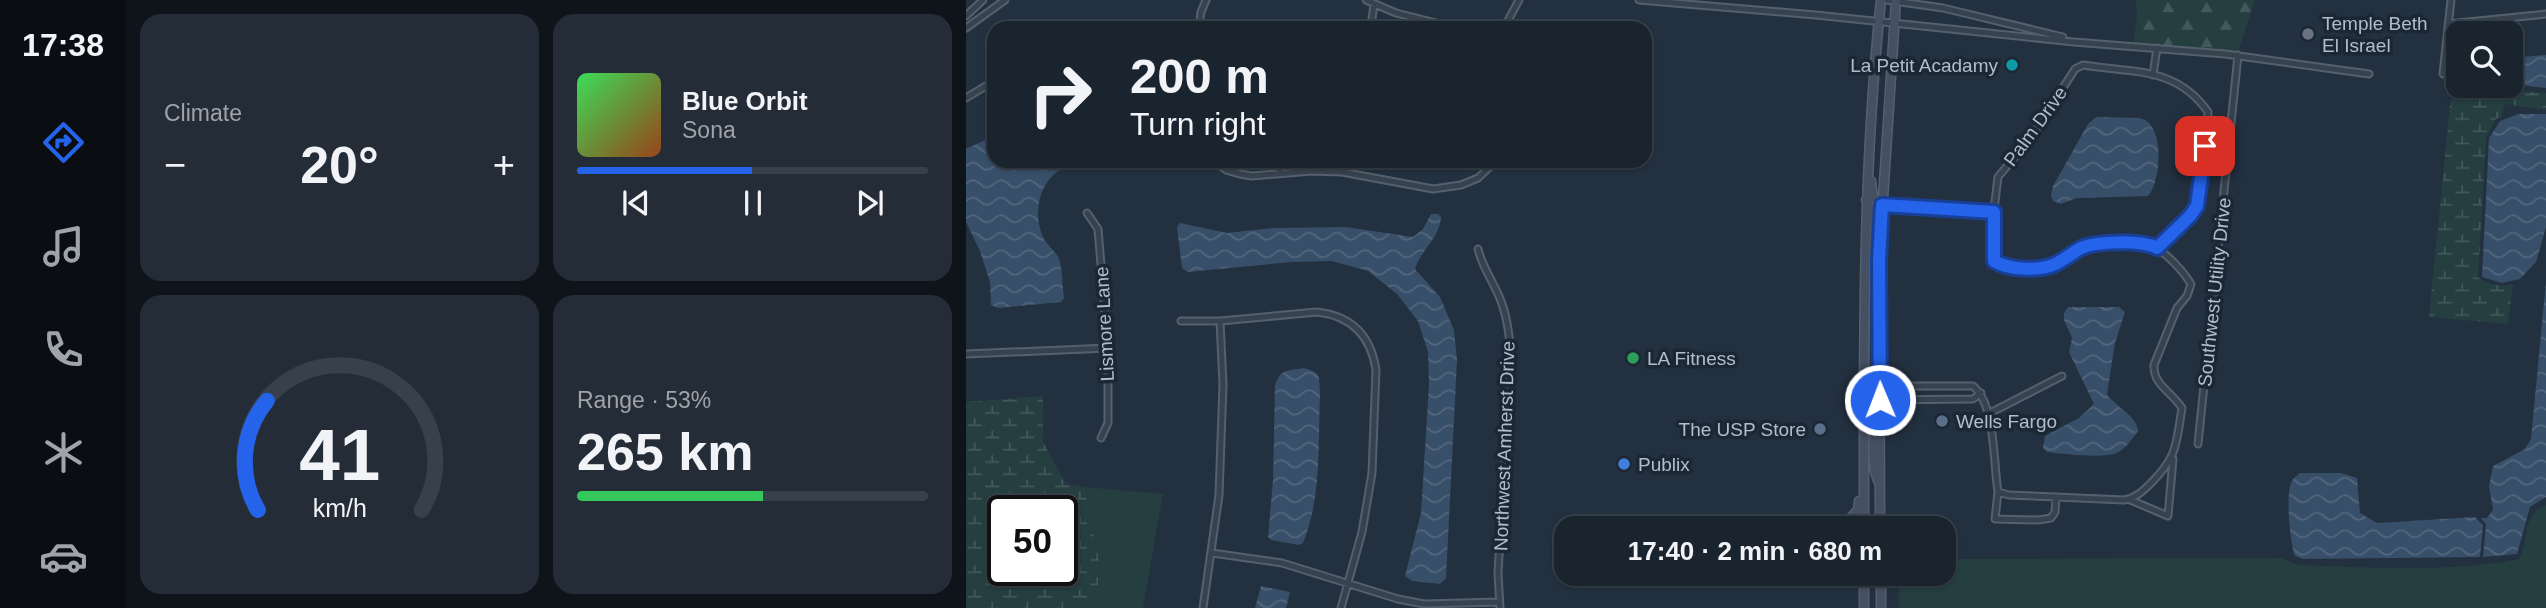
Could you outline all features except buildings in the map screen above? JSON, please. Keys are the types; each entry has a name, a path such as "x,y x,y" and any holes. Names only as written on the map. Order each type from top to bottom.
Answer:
{"main road":[{"path":"1863,516 1866,200 1881,0"},
{"path":"1881,516 1879,292 1894,23 1893,0"},
{"path":"1868,154 1874,197 1882,205"},
{"path":"1866,200 1875,221 1875,272 1879,292"},
{"path":"1864,345 1869,386 1880,400"},
{"path":"1864,392 1874,410 1874,474 1880,487"},
{"path":"1853,516 1858,510 1859,461 1864,448"},
{"path":"1864,586 1864,608"},
{"path":"1881,586 1881,608"}],"street":[{"path":"966,16 984,0"},
{"path":"966,27 1005,0"},
{"path":"1200,21 1206,0"},
{"path":"1366,0 1396,13 1428,21"},
{"path":"1508,21 1519,0"},
{"path":"1639,0 2238,55 2369,74"},
{"path":"1893,0 1943,8 2087,42"},
{"path":"2448,21 2451,0"},
{"path":"1373,21 1374,4"},
{"path":"2477,21 2546,14"},
{"path":"2443,74 2446,44"},
{"path":"2154,75 2157,48"},
{"name":"Southwest Utility Drive","path":"2198,444 2238,55"},
{"name":"Palm Drive","path":"2082,65 2169,78 2208,112 2201,195 2197,206 2157,248 2145,244 2096,243 2043,268 2000,265 1994,261 1994,212 1998,177 2032,136 2075,68 2082,65"},
{"path":"966,98 987,85"},
{"path":"1223,168 1252,176 1312,171 1351,173 1433,189 1461,185 1478,177 1488,168"},
{"path":"1279,168 1280,172"},
{"path":"1882,205 1994,212"},
{"name":"Lismore Lane","path":"1087,213 1098,229 1108,348 1108,423 1101,438"},
{"path":"1998,492 2009,495 2128,499 2168,516 2182,408 2153,374 2154,365 2177,308 2187,296 2191,284 2157,248"},
{"name":"Northwest Amherst Drive","path":"1478,249 1482,267 1499,297 1511,354 1499,561 1500,605"},
{"path":"1181,321 1332,313 1362,331 1369,343 1376,370 1372,473 1362,532 1340,608"},
{"path":"1203,608 1219,495 1223,385 1220,321"},
{"path":"966,354 1108,348"},
{"path":"1989,414 2062,376"},
{"path":"1880,386 1973,386 1981,393 1988,406 1998,492 1995,519 2051,518 2055,512 2056,497"},
{"path":"1910,386 1910,400"},
{"path":"1952,399 1953,386"},
{"path":"1880,400 1973,399 1981,393"},
{"path":"2128,499 2143,492 2169,465 2174,455"},
{"path":"1212,553 1282,563 1398,599 1424,604 1500,605"}],"green space":[{"path":"2136,0 2255,0 2236,58 2133,45"},
{"path":"2523,91 2546,93 2546,110 2505,104 2501,117 2496,119 2486,138 2478,277 2494,285 2513,284 2508,324 2429,317 2451,98 2523,98"},
{"path":"1043,396 1043,442 1066,484 1085,487 1099,560 1098,584 1089,608 966,608 966,402"},
{"path":"1085,487 1163,494 1143,608 1089,608 1098,584 1099,560"},
{"path":"2546,505 2546,608 1899,608 1899,586 1956,586 1956,559 2281,558 2298,565 2409,568 2464,566 2519,559 2529,521"}],"water":[{"path":"2546,55 2546,88 2523,85 2523,57"},
{"path":"2519,114 2546,114 2546,227 2536,262 2520,279 2502,283 2482,277 2489,138 2500,121"},
{"path":"2096,117 2139,118 2148,122 2154,130 2158,166 2148,196 2077,198 2061,204 2053,201 2053,186 2088,124"},
{"path":"987,139 987,168 1063,168 1046,184 1041,194 1038,215 1045,240 1059,259 1064,298 1061,302 998,308 991,305 990,282 980,251 966,222 966,149"},
{"path":"1431,214 1441,217 1440,224 1415,269 1440,297 1454,330 1457,360 1446,578 1440,584 1412,581 1405,576 1421,513 1429,384 1428,352 1418,321 1397,294 1368,271 1332,261 1188,272 1182,268 1177,227 1180,223 1227,233 1273,228 1346,227 1413,237 1423,229"},
{"path":"2546,281 2546,497 2530,507 2517,554 2483,557 2486,524 2481,518 2487,518 2493,510 2489,486 2493,466 2525,449 2531,439"},
{"path":"2068,307 2119,307 2125,312 2115,343 2107,394 2134,420 2138,431 2124,448 2114,454 2071,455 2047,452 2043,448 2045,436 2079,418 2094,404 2069,352 2072,338 2064,320"},
{"path":"1304,368 1314,371 1319,378 1319,449 1313,507 1303,543 1299,545 1271,540 1268,537 1273,480 1275,386 1282,373"},
{"path":"2300,473 2341,473 2357,478 2360,513 2377,523 2475,517 2483,525 2480,557 2303,559 2295,556 2290,530 2289,496 2292,480"},
{"path":"1261,586 1290,592 1286,608 1255,608"}],"place":[{"name":"Temple Beth El Israel","path":"2308,34"},
{"name":"La Petit Acadamy","path":"2012,65"},
{"name":"LA Fitness","path":"1633,358"},
{"name":"Wells Fargo","path":"1942,421"},
{"name":"The USP Store","path":"1820,429"},
{"name":"Publix","path":"1624,464"}],"route":[{"path":"1880,400 1879,260 1882,205 1994,212 1994,261 2009,267 2043,268 2096,243 2145,244 2157,248 2197,206 2201,195 2205,146"}]}
